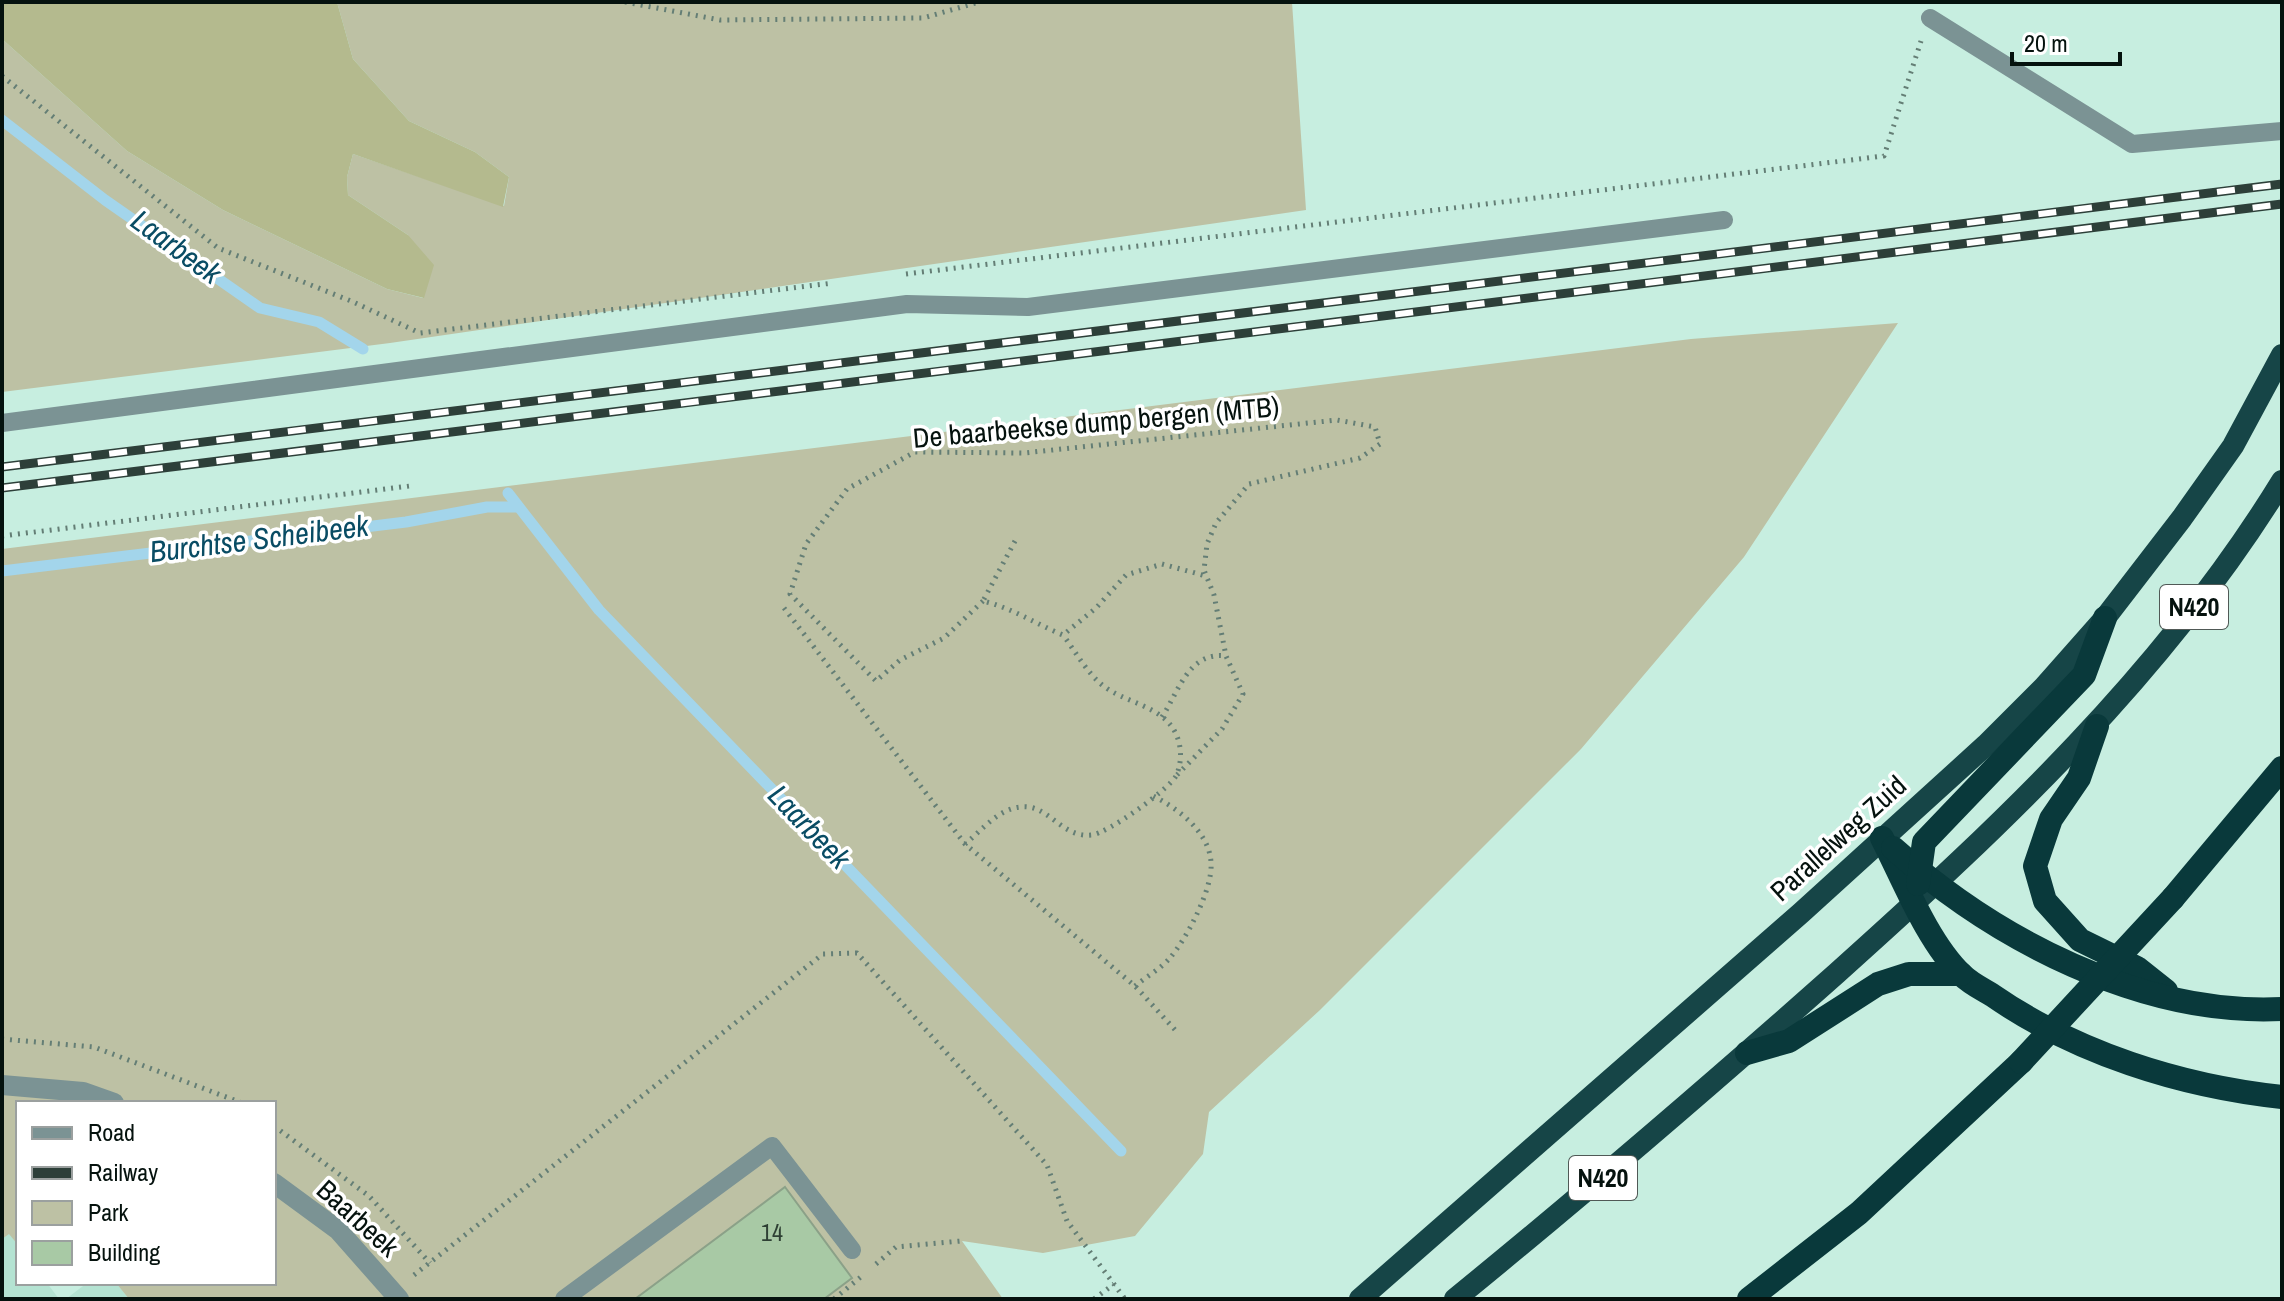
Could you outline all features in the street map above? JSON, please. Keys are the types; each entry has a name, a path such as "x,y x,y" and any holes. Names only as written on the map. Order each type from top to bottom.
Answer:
{"highway":[{"name":"Parallelweg Zuid","path":"1360,1299 1986,745 2105,618 2233,446 2279,363"},
{"name":"N420","path":"1927,878 2097,726 2244,544 2282,481"},
{"path":"1915,902 1927,878 1924,842 2084,675 2105,618"},
{"path":"2097,726 2079,778 2051,819 2035,866 2045,901 2080,940 2137,968 2177,1000"},
{"path":"1749,1299 1859,1213 2021,1062 2173,898 2282,768"},
{"path":"1882,838 1927,878 2001,930 2071,964 2177,1000 2282,1009"},
{"path":"1882,838 1915,902 1961,974 2024,1017 2139,1067 2249,1093 2282,1097"},
{"name":"N420","path":"1455,1299 1625,1160 1915,902"},
{"path":"1747,1053 1789,1041 1878,984 1909,974 1961,974"}],"street":[{"path":"2,1085 83,1092 108,1101"},
{"name":"Baarbeek","path":"276,1184 338,1230 399,1299"}],"lane":[{"path":"1930,18 2132,144 2282,131"},
{"path":"2,423 907,304 1028,307 1724,220"},
{"path":"564,1299 772,1146 852,1250"}],"path":[{"path":"625,2 720,20 923,18 979,2"},
{"path":"892,276 1884,156 1912,65"},
{"path":"2,76 218,248 351,301 420,333 845,282"},
{"name":"De baarbeekse dump bergen (MTB)","path":"965,844 1001,813 1019,807 1035,807 1070,833 1093,835 1117,823 1175,777 1222,729 1243,694 1226,656 1214,595 1207,576 1205,557 1211,534 1249,484 1360,458 1380,444 1375,427 1337,420 1024,453 915,452 847,489 806,544 790,594 876,681 900,660 944,638 964,615 983,601 1015,541"},
{"path":"2,536 410,486"},
{"path":"1063,635 1096,608 1126,575 1162,564 1207,576"},
{"path":"983,601 1005,606 1063,635 1099,683 1162,717 1175,732 1181,754 1175,777"},
{"path":"784,608 965,844 1135,986 1177,1032"},
{"path":"1162,717 1195,661 1213,654 1226,656"},
{"path":"1135,986 1169,959 1199,910 1211,863 1195,825 1173,805 1153,796"},
{"path":"276,1127 369,1196 430,1263 823,954 857,953 1047,1165 1067,1221 1125,1299"},
{"path":"2,1039 94,1047 237,1101"},
{"path":"834,1299 896,1247 961,1241"},
{"path":"1094,1299 1114,1284"}],"shaded area":[{"path":"2,2 337,2 353,59 409,121 475,152 509,177 503,207 353,154 347,177 348,195 408,235 434,265 424,298 387,289 223,210 127,151 2,39"},
{"path":"9,1233 16,1242 16,1285 48,1285 59,1299 2,1299 2,1239"},
{"path":"84,1285 118,1285 129,1299 66,1299"}],"green space":[{"path":"337,2 1292,2 1306,210 390,343 2,392 2,39 127,151 223,210 387,289 423,298 408,235 348,195 347,177 353,154 504,206 509,177 475,152 409,121 353,59"},
{"path":"1898,323 1744,557 1581,749 1320,1010 1209,1112 1203,1154 1135,1236 1043,1253 962,1241 1003,1299 129,1299 118,1285 276,1285 276,1101 16,1101 16,1243 9,1234 2,1239 2,549 1691,339"}],"building":[{"path":"785,1187 852,1278 824,1299 635,1299"}],"waterway":[{"name":"Laarbeek","path":"2,120 105,200 260,308 319,322 363,349"},
{"name":"Laarbeek","path":"508,493 599,610 1121,1151"},
{"name":"Burchtse Scheibeek","path":"2,571 406,522 487,507 516,507"}],"railway":[{"path":"2,467 2282,184"},
{"path":"2,488 2282,204"}]}
